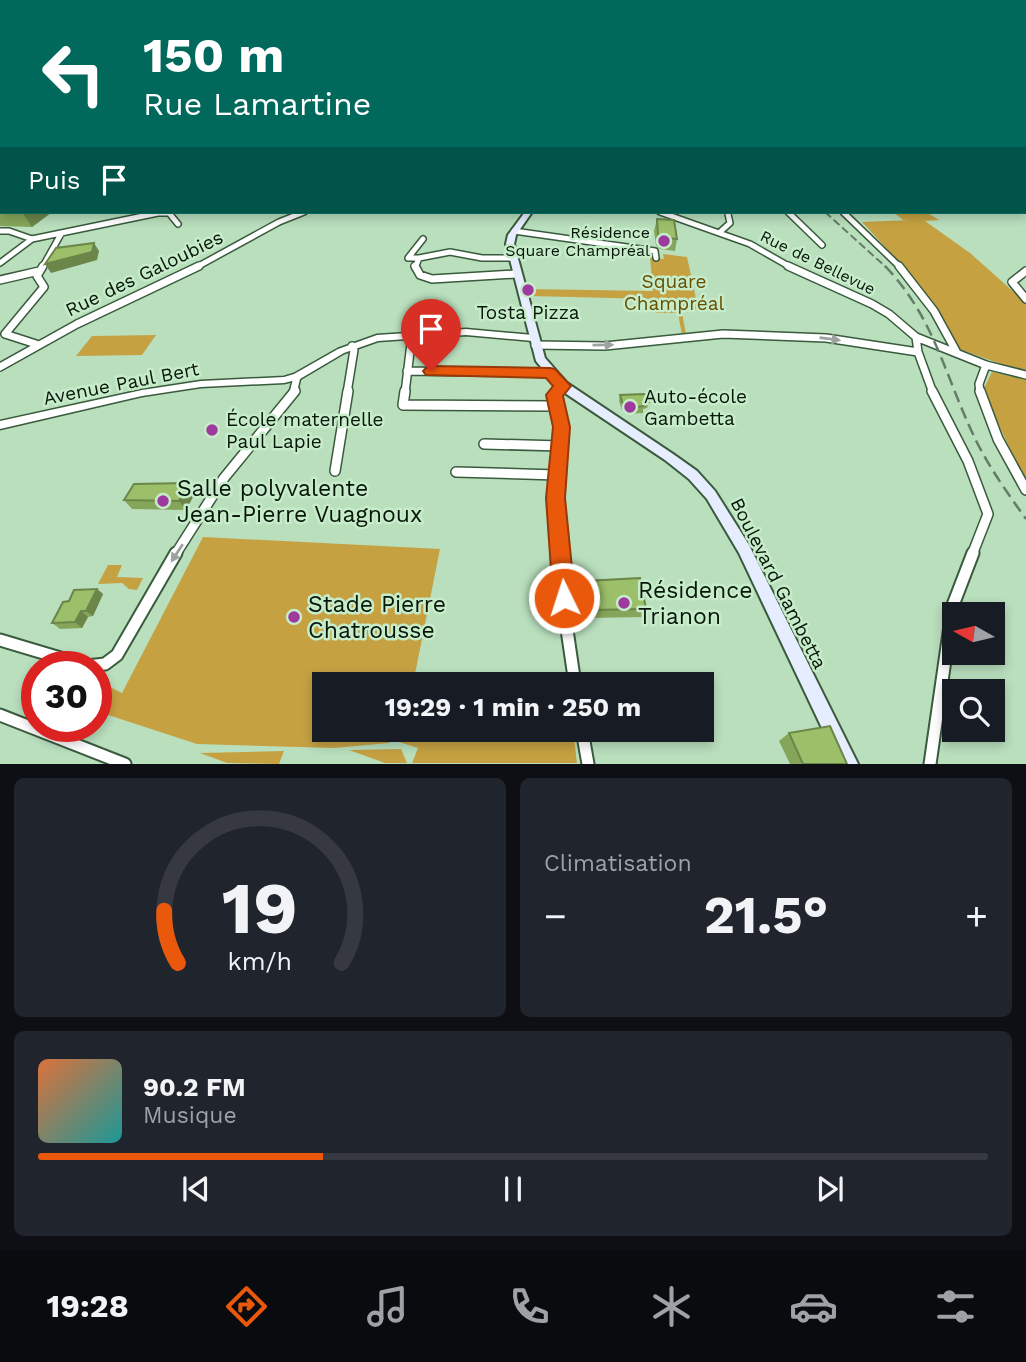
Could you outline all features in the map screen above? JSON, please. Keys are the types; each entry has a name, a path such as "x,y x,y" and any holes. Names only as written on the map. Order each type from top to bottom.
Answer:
{"main road":[{"path":"514,231 527,214"},
{"name":"Boulevard Gambetta","path":"514,231 510,244 516,274 534,341 550,373 563,386 669,457 711,495 744,549 849,764"}],"street":[{"path":"0,231 32,239 153,214"},
{"path":"170,214 178,224"},
{"name":"Rue des Galoubies","path":"0,367 36,344 300,214"},
{"name":"Rue de Bellevue","path":"666,214 739,239 775,260 872,304 889,314 916,337"},
{"path":"720,232 730,223 728,214"},
{"path":"790,214 822,245"},
{"path":"844,214 919,287 943,322 956,351"},
{"path":"514,231 655,251 656,258"},
{"path":"36,344 2,336 44,286 37,276 61,234"},
{"path":"0,263 32,239"},
{"path":"422,239 408,258 450,252 482,258 513,258"},
{"path":"419,258 414,267 415,272 432,279 516,274"},
{"path":"0,280 39,271"},
{"path":"1026,271 1012,282 1026,299"},
{"name":"Avenue Paul Bert","path":"0,425 142,393 201,384 273,382 297,377 352,346 377,338 466,332 534,341"},
{"path":"534,341 605,346 723,334 814,337 918,352"},
{"path":"412,335 403,405 556,406"},
{"path":"930,764 953,605 988,514 968,461 936,401 918,352 916,337 986,365 1026,375"},
{"path":"335,471 354,350 352,346"},
{"path":"986,365 979,387 982,398 1006,458 1026,490"},
{"path":"407,371 550,373"},
{"path":"0,640 88,666 105,664 117,655 151,592 224,478 296,390 297,377"},
{"path":"563,386 554,395 561,427 556,498 566,623 573,672"},
{"path":"484,444 561,446"},
{"path":"456,472 557,475"},
{"path":"0,716 125,764"},
{"path":"584,742 588,764"}],"green space":[{"path":"896,214 929,214 939,220 925,221 970,253 1026,303 1026,369 1018,370 956,348 927,297 862,222 911,220 903,220"},
{"name":"Square Champréal","path":"663,254 687,257 698,308 682,312 686,335 682,335 678,313 656,313 654,299 529,296 526,289 653,291 650,257 664,259"},
{"path":"156,335 142,355 76,356 92,336"},
{"path":"992,372 1026,380 1026,483 984,388"},
{"name":"Stade Pierre Chatrousse","path":"203,537 440,549 415,672 312,672 312,742 389,743 334,748 197,744 112,716 112,688 122,693"},
{"path":"108,565 122,565 117,577 143,578 137,590 129,589 122,583 98,584"},
{"name":"Stade Pierre Chatrousse","path":"399,742 574,742 577,763 412,763 418,748"},
{"path":"401,749 407,763 385,763 349,750"},
{"path":"284,751 279,764 227,763 200,753"}],"building":[{"path":"657,219 674,220 677,239 658,234"},
{"path":"94,243 92,252 45,264 56,248"},
{"path":"645,394 649,402 643,403 644,406 629,408 627,404 623,404 620,395"},
{"path":"188,483 179,501 124,500 134,484"},
{"path":"640,578 646,609 588,610 585,581"},
{"path":"97,589 86,611 81,611 75,622 52,623 63,602 69,601 74,590"},
{"path":"830,726 847,764 803,764 789,733"}],"railway":[{"path":"827,214 886,267"},
{"path":"886,267 915,305 936,345 978,443 1026,519"}],"place":[{"name":"Résidence Square Champréal","path":"664,241"},
{"name":"Tosta Pizza","path":"528,290"},
{"name":"Auto-école Gambetta","path":"630,407"},
{"name":"École maternelle Paul Lapie","path":"212,430"},
{"name":"Salle polyvalente Jean-Pierre Vuagnoux","path":"163,501"},
{"name":"Résidence Trianon","path":"624,603"},
{"name":"Stade Pierre Chatrousse","path":"294,617"}],"route":[{"path":"431,371 550,373 563,386 554,395 561,427 556,498 564,598"}]}
